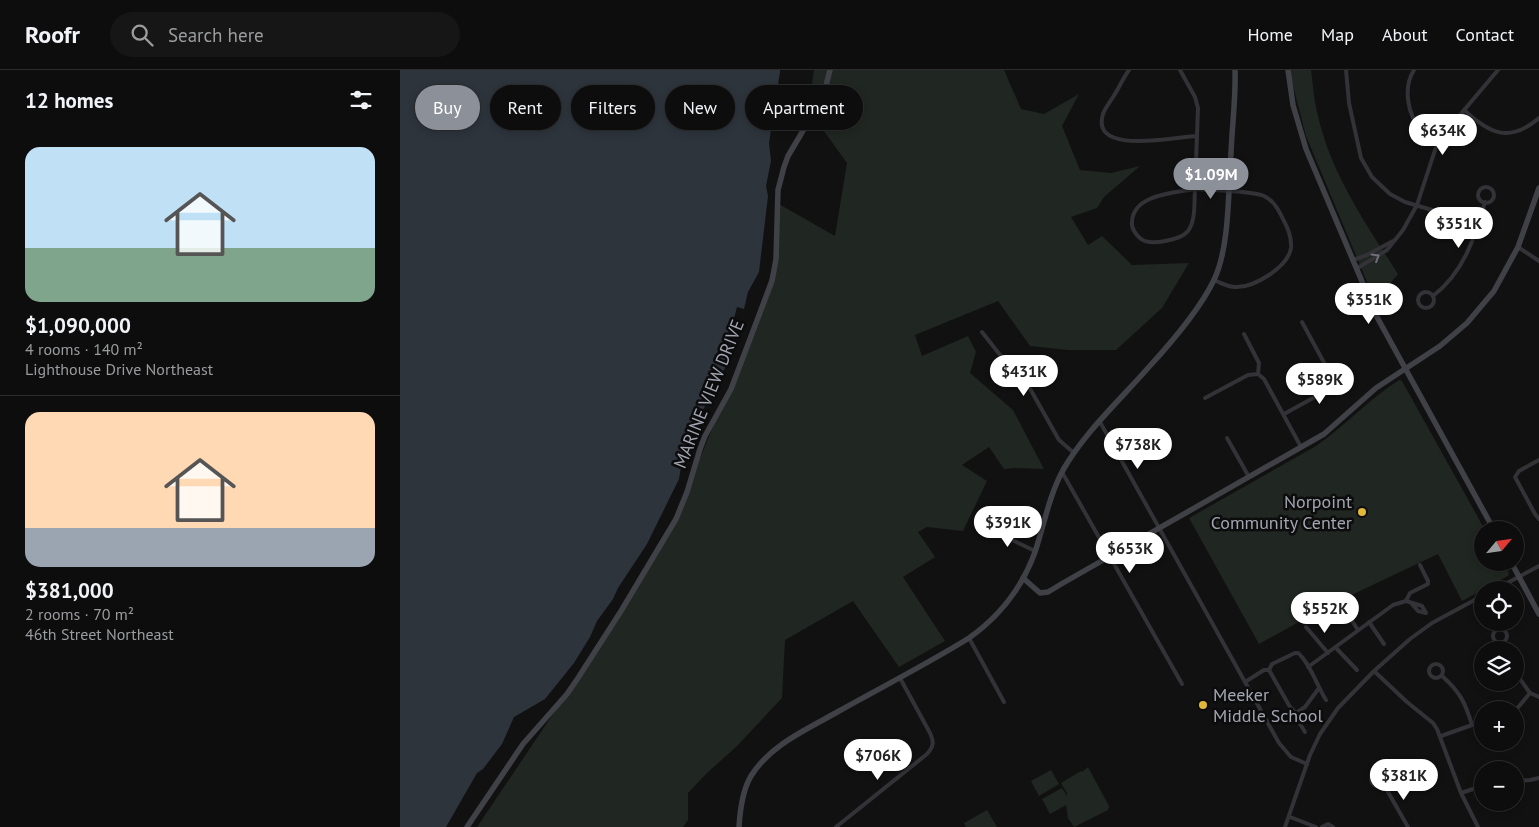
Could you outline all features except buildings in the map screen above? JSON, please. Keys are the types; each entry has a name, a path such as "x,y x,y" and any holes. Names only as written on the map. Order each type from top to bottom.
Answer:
{"street":[{"name":"MARINE VIEW DRIVE","path":"467,827 523,744 567,694 578,678 676,519 705,436 732,388 772,281 776,258 777,203 780,182 788,156 823,97 830,70"},
{"path":"1129,70 1103,114 1104,128 1107,134 1117,139 1145,141 1197,136"},
{"path":"1180,70 1198,105 1199,116 1195,189 1192,222 1185,234 1173,240 1141,240 1134,232 1132,224 1133,215 1144,202 1168,194 1195,189 1257,194 1270,200 1276,205 1289,229 1291,239 1291,248 1286,259 1271,274 1250,284 1234,288 1214,280"},
{"path":"739,827 746,785 759,764 768,754 805,730 969,638 988,624 1002,609 1023,578 1035,551 1051,498 1062,472 1074,453 1180,330 1214,280 1224,243 1235,70"},
{"path":"1288,70 1293,105 1306,149 1377,317 1489,521"},
{"path":"1346,70 1349,103 1361,158 1372,177 1390,194 1405,202 1417,204 1479,224"},
{"path":"1414,70 1408,92 1412,115 1421,129 1438,141"},
{"path":"1356,269 1387,250 1403,230 1417,204 1438,141 1498,70"},
{"path":"1121,71 1125,75"},
{"path":"1464,110 1486,128 1499,132 1518,131 1528,127 1539,118"},
{"path":"1488,187 1494,192 1494,197 1490,202 1485,202 1479,198 1478,193 1483,188 1488,187"},
{"path":"1023,578 1036,591 1044,593 1324,434 1376,388 1440,346 1478,312 1498,285 1518,246 1539,188"},
{"path":"1432,296 1452,278 1460,266 1472,243 1485,202"},
{"path":"1353,260 1393,241"},
{"path":"1518,246 1539,261"},
{"path":"1429,293 1432,296 1434,301 1431,306 1424,308 1419,305 1418,300 1422,294 1429,293"},
{"path":"1284,414 1324,392 1329,386 1330,377 1328,370 1302,322"},
{"path":"982,332 1004,360 1024,378 1058,440 1074,453"},
{"path":"1244,334 1259,363 1258,374"},
{"path":"1206,398 1248,375 1258,374 1264,379 1301,447"},
{"path":"1100,422 1279,743 1291,757 1307,764"},
{"path":"1227,438 1249,477"},
{"path":"1539,460 1519,471 1516,477 1539,519"},
{"path":"1062,472 1182,684"},
{"path":"995,526 1008,538 1035,551"},
{"path":"1308,667 1336,648 1387,608 1406,601 1410,593 1428,584 1420,565"},
{"path":"1511,581 1539,566"},
{"path":"1516,571 1539,614"},
{"path":"1285,827 1307,764 1320,734 1330,717 1374,671 1410,639 1432,624 1474,600"},
{"path":"1406,601 1412,604 1418,611 1426,613 1432,624"},
{"path":"1342,607 1358,630"},
{"path":"1369,622 1384,644"},
{"path":"1306,626 1328,653"},
{"path":"969,638 1004,702"},
{"path":"1336,648 1358,670"},
{"path":"1244,682 1264,670 1269,670 1274,663 1295,653 1301,656 1326,700"},
{"path":"1269,670 1290,707 1296,713 1304,732"},
{"path":"1374,671 1433,723 1441,736 1461,793 1478,827"},
{"path":"1441,736 1472,725 1463,700 1458,692 1442,676"},
{"path":"836,827 921,760 933,746 934,742 930,733 900,678"},
{"path":"1524,685 1530,693 1539,697"},
{"path":"1296,713 1305,707 1319,688"},
{"path":"1523,701 1530,693"},
{"path":"1382,771 1386,774 1387,781 1384,785 1377,786 1373,783 1371,779 1374,772 1382,771"},
{"path":"1524,780 1539,778"},
{"path":"1384,785 1408,827"},
{"path":"1461,793 1474,789"},
{"path":"1290,816 1316,827"},
{"path":"1322,827 1328,824 1333,827"}],"shaded area":[{"path":"400,70 780,70 778,85 745,85 745,130 771,130 769,143 771,161 766,186 768,196 759,272 748,292 744,309 737,307 729,337 733,339 727,364 692,431 683,455 679,479 647,544 597,621 590,637 574,663 545,699 514,717 502,744 483,769 477,773 446,827 400,827"},
{"path":"814,70 1004,70 1021,109 1044,114 1079,94 1062,126 1080,170 1111,173 1140,166 1104,197 1097,208 1071,217 1088,245 1102,236 1132,265 1189,263 1162,308 1116,350 1068,350 1030,346 998,301 915,335 922,356 968,336 976,352 970,373 1013,410 1044,469 1004,469 989,447 962,465 987,481 963,531 927,527 918,532 935,557 903,577 945,641 899,667 853,601 785,640 782,698 737,746 688,793 688,820 683,827 477,827 590,659 670,531 745,349 776,259 777,203 835,236 847,163 823,130 863,130 863,85 812,85"},
{"path":"1289,70 1311,70 1317,110 1331,158 1351,198 1398,274 1375,301 1306,136"},
{"path":"1399,380 1402,381 1480,521 1474,521 1474,571 1508,571 1508,576 1499,581 1474,581 1474,594 1462,601 1438,554 1326,607 1259,644 1189,518 1316,446"},
{"path":"1088,767 1109,806 1108,810 1074,827 1068,818 1066,805 1050,814 1042,799 1062,788 1067,796 1061,783"},
{"path":"1051,770 1059,784 1039,796 1031,781"},
{"path":"987,810 997,827 966,827 964,823"}],"place":[{"name":"Norpoint Community Center","path":"1362,512"},
{"name":"Meeker Middle School","path":"1203,705"}]}
